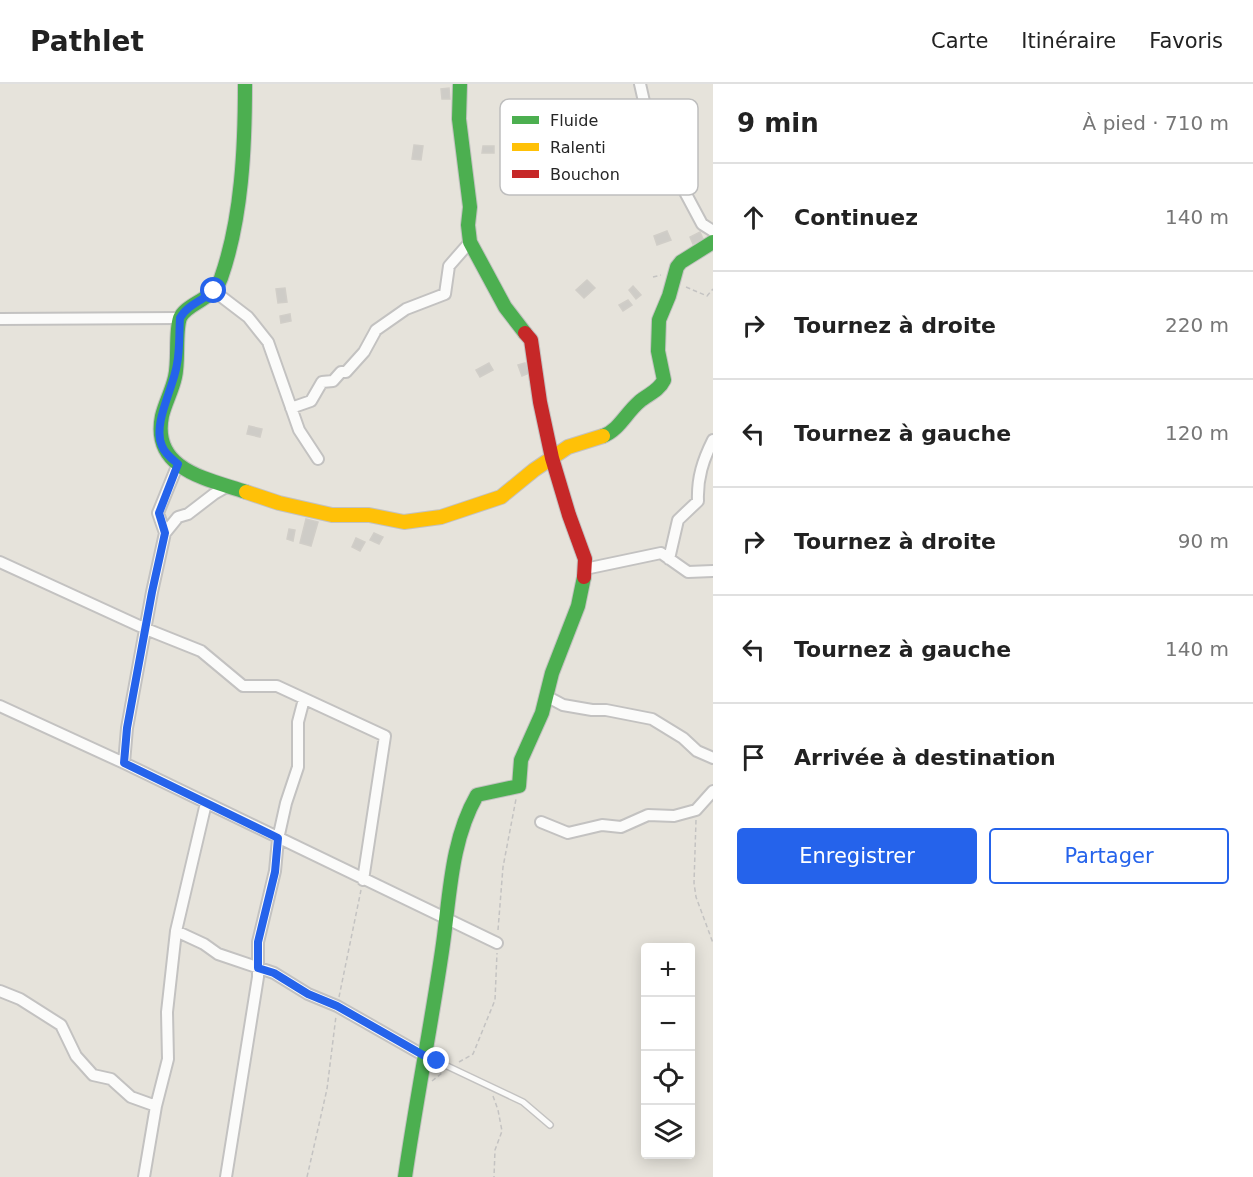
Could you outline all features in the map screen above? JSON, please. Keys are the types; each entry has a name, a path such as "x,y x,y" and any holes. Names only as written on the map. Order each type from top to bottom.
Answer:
{"street":[{"path":"245,84 245,136 239,199 222,273 214,291 190,307 180,318 178,364 165,404 160,439 167,454 197,476 279,503 332,515 369,514 404,522 441,517 501,497 575,443 611,433 639,402 658,389 664,380 658,351 658,320 674,283 678,264 713,242"},
{"path":"405,1177 416,1094 429,1032 458,849 470,804 477,795 519,786 521,760 542,713 552,673 578,606 585,570 585,559 552,458 540,402 531,340 505,307 470,242 468,225 470,207 459,119 460,84"},
{"path":"640,84 643,99"},
{"path":"686,195 702,224 713,231"},
{"path":"291,408 311,401 322,382 333,381 341,372 346,372 364,352 376,330 406,309 445,294 449,266 470,242"},
{"path":"214,291 248,317 268,342 299,430 318,459"},
{"path":"0,319 180,318"},
{"path":"669,558 678,520 698,501 702,464 713,440"},
{"path":"124,763 127,728 165,533 159,513 178,464"},
{"path":"165,533 178,517 188,514 228,486"},
{"path":"585,570 662,554 688,572 713,571"},
{"path":"0,562 146,629 201,651 243,686 277,686 385,736 363,880"},
{"path":"546,696 563,705 652,719 683,738 697,751 713,758"},
{"path":"226,1177 248,1042 258,968 258,942 275,872 278,838 286,803 298,767 298,722 304,699"},
{"path":"0,706 124,763 497,943"},
{"path":"541,822 568,833 602,825 621,827 648,815 674,816 696,810 713,791"},
{"path":"144,1177 156,1106 168,1059 167,1011 176,931 206,803"},
{"path":"176,931 204,944 218,954 274,973 308,994 337,1006 423,1055"},
{"path":"0,991 20,999 61,1025 76,1056 93,1076 111,1079 131,1097 156,1106"}],"lane":[{"path":"423,1055 523,1102 550,1125"}],"path":[{"path":"657,276 707,296 713,289"},
{"path":"416,1094 450,1066 472,1054 495,1000 503,867 519,786"},
{"path":"696,810 693,883 713,943"},
{"path":"307,1177 327,1089 337,1006 363,880"},
{"path":"490,1086 502,1131 495,1150 495,1177"}],"building":[{"path":"449,88 450,99 442,99 441,89"},
{"path":"414,145 423,146 421,160 412,159"},
{"path":"483,146 494,146 494,153 482,153"},
{"path":"667,231 671,240 657,245 654,236"},
{"path":"700,232 703,239 693,244 690,237"},
{"path":"587,280 595,288 584,298 576,290"},
{"path":"633,286 641,295 636,299 629,290"},
{"path":"285,288 287,302 278,303 276,289"},
{"path":"628,300 632,305 623,311 619,305"},
{"path":"290,314 291,321 281,323 280,316"},
{"path":"489,363 493,370 480,377 476,370"},
{"path":"525,363 529,373 522,376 518,365"},
{"path":"249,426 262,429 260,437 247,434"},
{"path":"306,519 318,522 311,546 300,543"},
{"path":"289,529 295,530 293,541 287,539"},
{"path":"374,533 383,537 379,544 370,540"},
{"path":"356,538 365,542 360,551 352,547"}],"traffic: fast":[{"path":"245,84 241,182 234,231 217,286 183,313 180,318 176,370 162,416 161,434 165,449 186,469 246,492"},
{"path":"460,84 459,119 470,207 468,225 470,242 505,307 525,333"},
{"path":"603,436 614,430 634,406 662,384 664,380 658,351 659,320 677,267 681,262 713,242"},
{"path":"405,1177 438,979 452,871 461,832 477,795 519,786 521,760 542,713 552,673 578,606 584,577"}],"traffic: slow":[{"path":"246,492 279,503 332,515 369,515 404,522 441,517 501,497 534,470 568,447 603,436"}],"traffic: jam":[{"path":"525,333 531,340 540,402 552,458 585,559 584,577"}],"route":[{"path":"214,291 183,312 180,318 178,364 165,404 160,439 167,454 178,464 159,513 165,533 147,615 127,728 124,763 278,838 275,872 258,942 258,968 274,973 308,994 337,1006 437,1061"}]}
